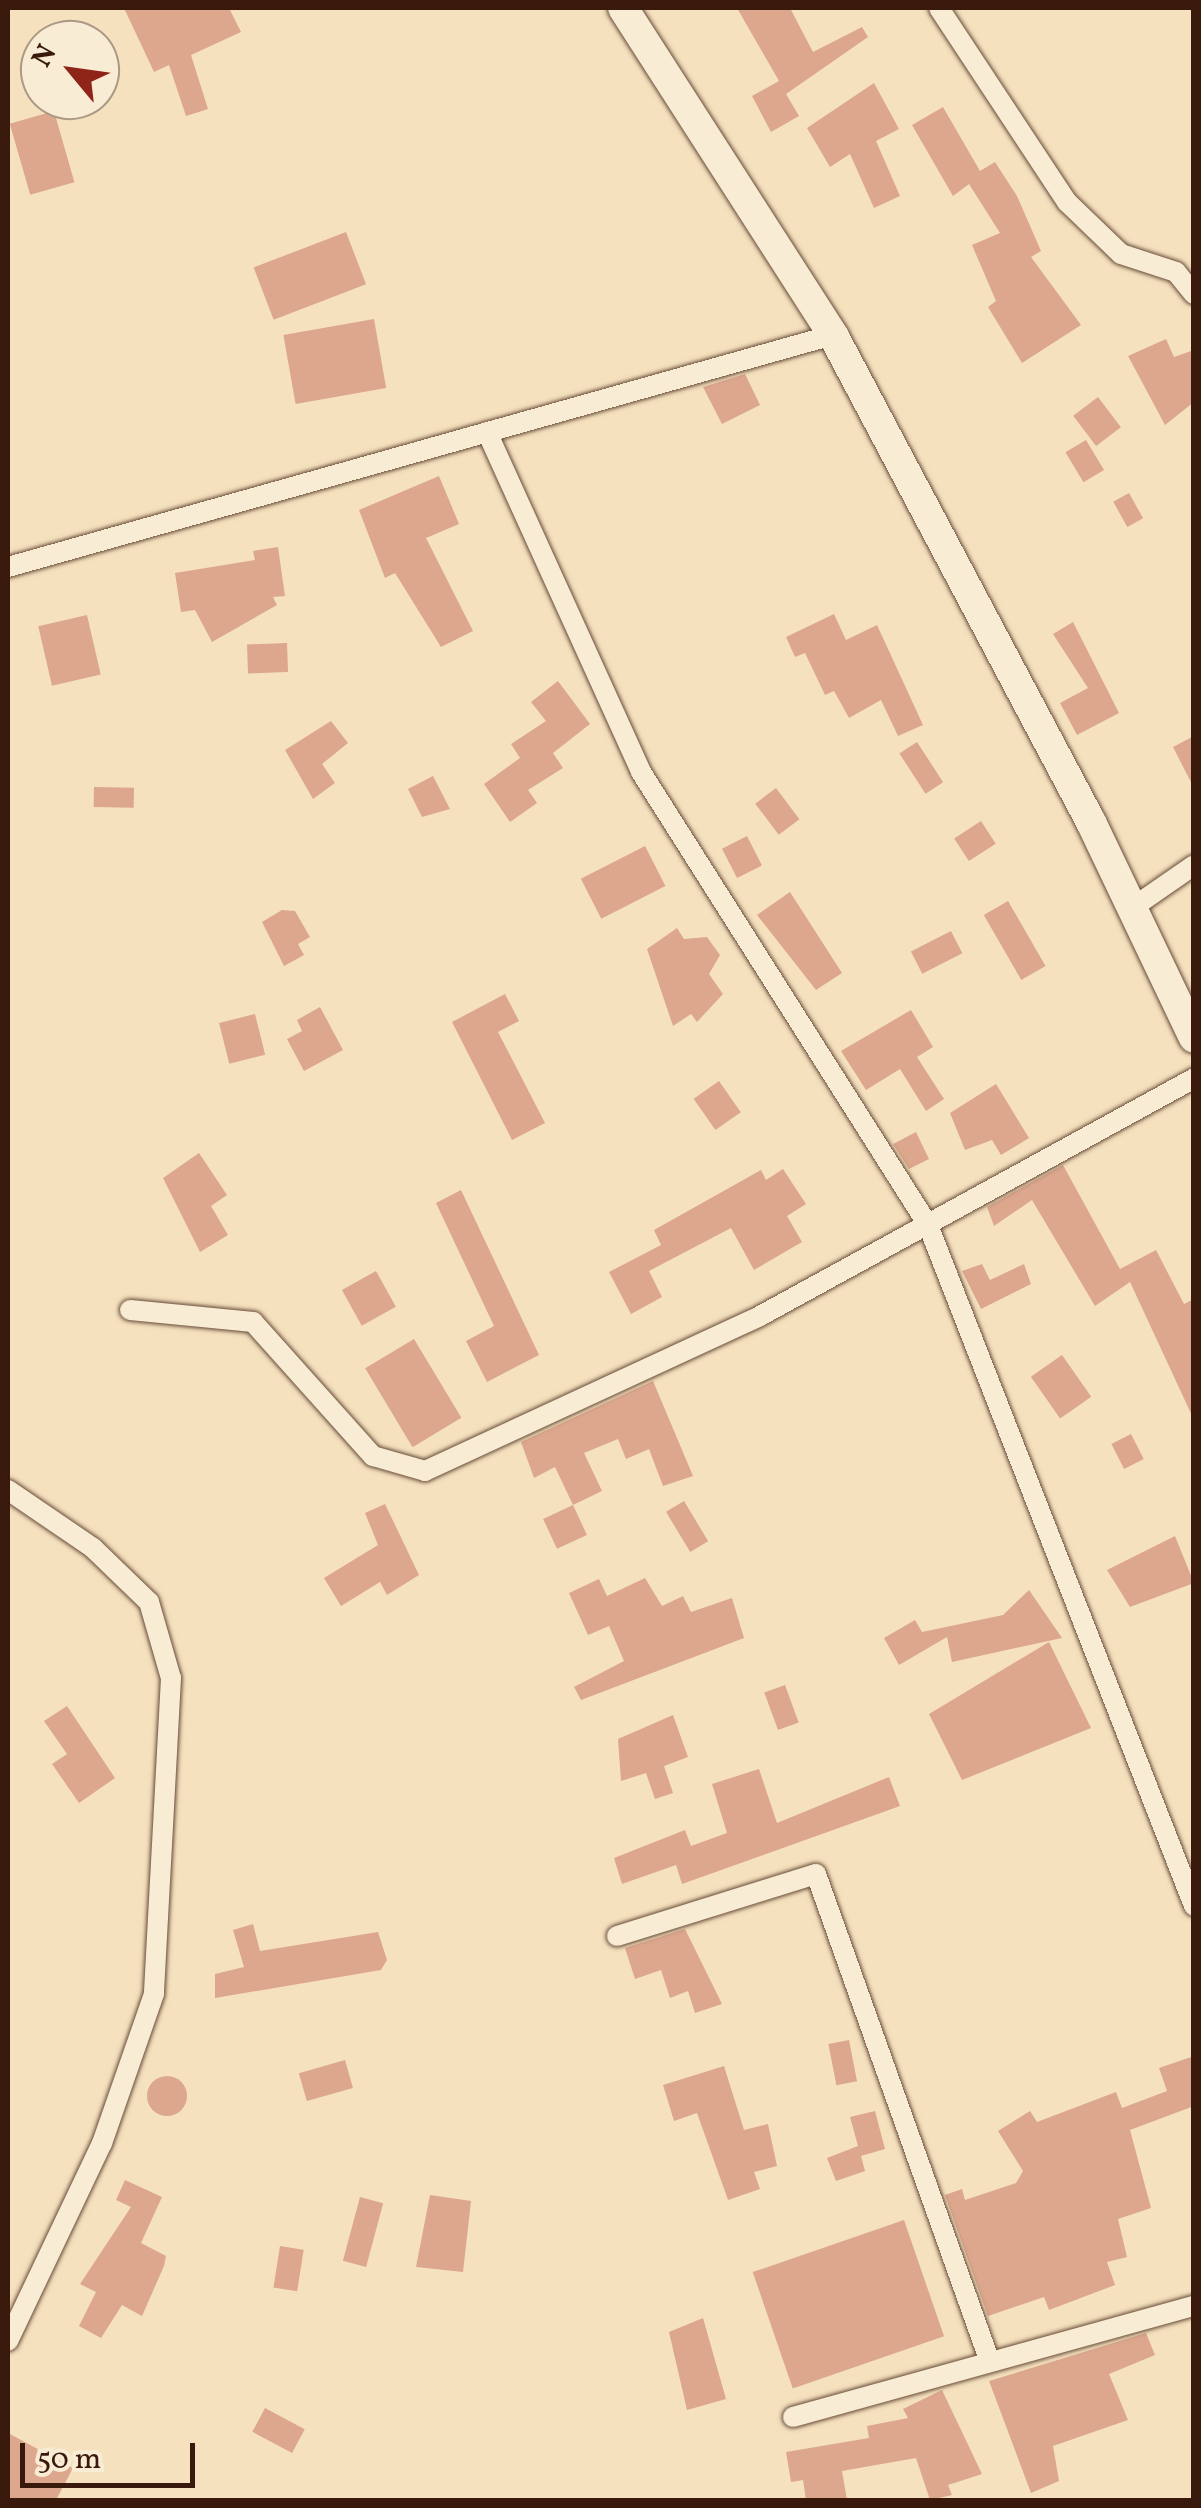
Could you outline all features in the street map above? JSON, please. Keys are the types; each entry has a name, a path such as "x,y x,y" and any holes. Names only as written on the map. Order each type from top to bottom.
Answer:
{"main road":[{"path":"624,8 832,335 1132,908 1194,1038"}],"street":[{"path":"939,8 1066,202 1122,254 1176,272 1194,294"},
{"path":"8,567 832,335"},
{"path":"487,432 641,772 928,1225 1194,1906"},
{"path":"1132,908 1194,866"},
{"path":"130,1310 253,1322 373,1456 425,1471 760,1316 1194,1078"},
{"path":"8,1490 93,1548 149,1602 172,1678 154,1994 102,2143 8,2341"},
{"path":"617,1936 816,1874 990,2362"},
{"path":"793,2416 1194,2306"}],"building":[{"path":"124,8 229,8 241,32 191,55 208,109 186,116 169,65 154,72"},
{"path":"737,8 790,8 813,52 862,27 868,37 786,94 799,116 771,132 752,96 779,81"},
{"path":"874,83 899,129 876,141 900,196 874,208 850,154 830,167 807,128"},
{"path":"943,107 980,171 995,162 1017,196 1041,251 1031,257 1081,325 1022,363 988,307 996,301 972,245 1000,233 969,184 953,196 912,125"},
{"path":"57,120 74,182 30,195 10,124"},
{"path":"346,232 366,284 274,320 254,267"},
{"path":"374,319 386,388 296,404 283,335"},
{"path":"1166,339 1174,357 1194,350 1194,402 1165,425 1128,356"},
{"path":"745,374 760,405 722,424 703,387"},
{"path":"1098,397 1121,427 1096,446 1073,416"},
{"path":"1086,440 1104,470 1083,482 1065,452"},
{"path":"439,476 459,524 426,538 473,631 441,647 395,573 385,578 359,510"},
{"path":"1129,493 1143,518 1127,527 1113,502"},
{"path":"278,547 285,596 273,597 277,605 212,642 195,610 181,612 175,573 255,560 253,551"},
{"path":"834,614 846,640 877,625 923,725 898,736 881,700 849,718 834,691 825,695 805,653 795,657 786,637"},
{"path":"87,615 101,674 52,686 38,626"},
{"path":"1073,622 1119,713 1077,735 1060,703 1088,688 1053,634"},
{"path":"287,643 288,672 248,673 247,644"},
{"path":"558,681 590,724 553,753 563,768 528,790 537,803 510,822 484,784 520,758 511,744 546,721 531,702"},
{"path":"331,721 348,743 322,764 335,783 313,799 285,750"},
{"path":"1194,736 1194,788 1173,747"},
{"path":"917,742 943,782 926,794 899,753"},
{"path":"433,776 450,809 422,817 408,789"},
{"path":"94,787 134,788 134,808 94,807"},
{"path":"776,788 799,819 779,835 755,804"},
{"path":"981,821 996,844 969,861 954,838"},
{"path":"747,836 762,865 737,878 722,849"},
{"path":"645,846 665,886 601,919 581,879"},
{"path":"790,892 842,973 816,990 757,915"},
{"path":"1008,901 1046,966 1021,980 984,915"},
{"path":"282,910 295,911 310,937 298,944 304,955 284,966 262,922"},
{"path":"677,928 684,939 707,937 720,955 709,974 723,994 697,1022 691,1014 673,1026 647,949"},
{"path":"951,931 962,953 922,974 911,951"},
{"path":"505,994 519,1021 498,1032 545,1123 512,1140 452,1022"},
{"path":"320,1007 343,1050 304,1071 287,1039 302,1031 297,1020"},
{"path":"911,1010 933,1047 917,1057 944,1099 926,1111 900,1069 866,1090 841,1051"},
{"path":"255,1014 265,1055 229,1064 219,1023"},
{"path":"719,1081 741,1112 715,1130 694,1099"},
{"path":"996,1084 1029,1138 1001,1155 992,1140 965,1150 950,1113"},
{"path":"916,1132 929,1159 909,1169 893,1144"},
{"path":"199,1153 227,1195 211,1206 228,1235 200,1252 163,1178"},
{"path":"1063,1165 1120,1269 1156,1250 1184,1304 1194,1299 1194,1420 1130,1282 1095,1306 1032,1200 994,1226 987,1207"},
{"path":"783,1169 806,1204 787,1216 802,1242 754,1270 731,1228 649,1271 662,1297 631,1314 609,1272 661,1245 654,1230 761,1170 766,1180"},
{"path":"461,1190 539,1355 487,1382 466,1341 494,1326 436,1203"},
{"path":"982,1264 990,1280 1024,1264 1031,1284 981,1309 962,1271"},
{"path":"376,1271 396,1307 362,1326 342,1290"},
{"path":"414,1339 461,1418 413,1447 365,1368"},
{"path":"1062,1355 1091,1397 1060,1419 1031,1377"},
{"path":"653,1381 693,1476 663,1486 649,1449 626,1459 618,1439 584,1453 602,1491 573,1505 555,1467 534,1478 521,1442"},
{"path":"1131,1434 1144,1459 1124,1469 1111,1444"},
{"path":"684,1501 708,1541 690,1552 666,1512"},
{"path":"385,1504 419,1575 387,1595 380,1582 341,1606 324,1578 378,1545 365,1513"},
{"path":"573,1505 587,1535 557,1549 543,1519"},
{"path":"1175,1536 1194,1583 1130,1607 1107,1570"},
{"path":"645,1578 662,1606 683,1596 691,1612 732,1598 744,1638 581,1700 574,1687 624,1661 609,1626 588,1635 569,1593 599,1579 607,1596"},
{"path":"1029,1590 1062,1638 952,1662 947,1637 899,1665 884,1638 915,1620 922,1632 1003,1615"},
{"path":"1049,1642 1091,1728 962,1780 929,1714"},
{"path":"785,1685 799,1723 778,1730 764,1693"},
{"path":"67,1706 115,1778 79,1803 52,1764 67,1754 44,1721"},
{"path":"673,1715 688,1757 664,1766 673,1793 655,1799 646,1773 621,1781 618,1739"},
{"path":"759,1769 777,1823 889,1777 900,1806 682,1884 676,1865 622,1884 614,1858 685,1830 691,1846 727,1833 712,1784"},
{"path":"253,1924 260,1951 378,1932 387,1960 381,1970 215,1998 215,1974 244,1967 233,1930"},
{"path":"685,1929 722,2004 695,2013 688,1991 670,1998 661,1970 635,1979 625,1948"},
{"path":"849,2040 857,2081 836,2085 828,2044"},
{"path":"1194,2056 1194,2106 1130,2130 1151,2208 1118,2219 1127,2257 1107,2262 1115,2285 1049,2310 1044,2297 988,2316 945,2195 962,2189 965,2200 1016,2183 1023,2171 998,2131 1030,2111 1037,2122 1116,2092 1122,2108 1167,2091 1159,2068"},
{"path":"345,2060 353,2088 307,2101 299,2073"},
{"path":"724,2066 744,2130 768,2124 777,2166 754,2172 760,2189 728,2200 697,2113 674,2121 663,2085"},
{"path":"167,2076 181,2082 187,2096 181,2110 167,2116 153,2110 147,2096 153,2082"},
{"path":"875,2111 885,2149 861,2156 865,2171 836,2181 827,2158 858,2146 850,2117"},
{"path":"125,2180 162,2197 141,2243 166,2256 142,2316 122,2305 101,2338 79,2326 96,2292 80,2284 131,2207 116,2200"},
{"path":"430,2195 471,2201 463,2272 416,2267"},
{"path":"360,2197 383,2203 366,2267 343,2261"},
{"path":"904,2220 944,2336 793,2388 753,2272"},
{"path":"280,2246 304,2250 297,2291 273,2287"},
{"path":"703,2318 726,2399 687,2410 669,2332"},
{"path":"1146,2333 1155,2355 1109,2374 1128,2420 1053,2446 1059,2481 1031,2493 989,2381"},
{"path":"942,2390 982,2474 948,2485 952,2495 930,2500 916,2458 842,2471 847,2500 806,2500 803,2480 791,2482 786,2452 869,2438 867,2426 908,2418 903,2409"},
{"path":"265,2408 305,2429 292,2453 252,2432"},
{"path":"8,2433 73,2468 56,2500 8,2500"}]}
